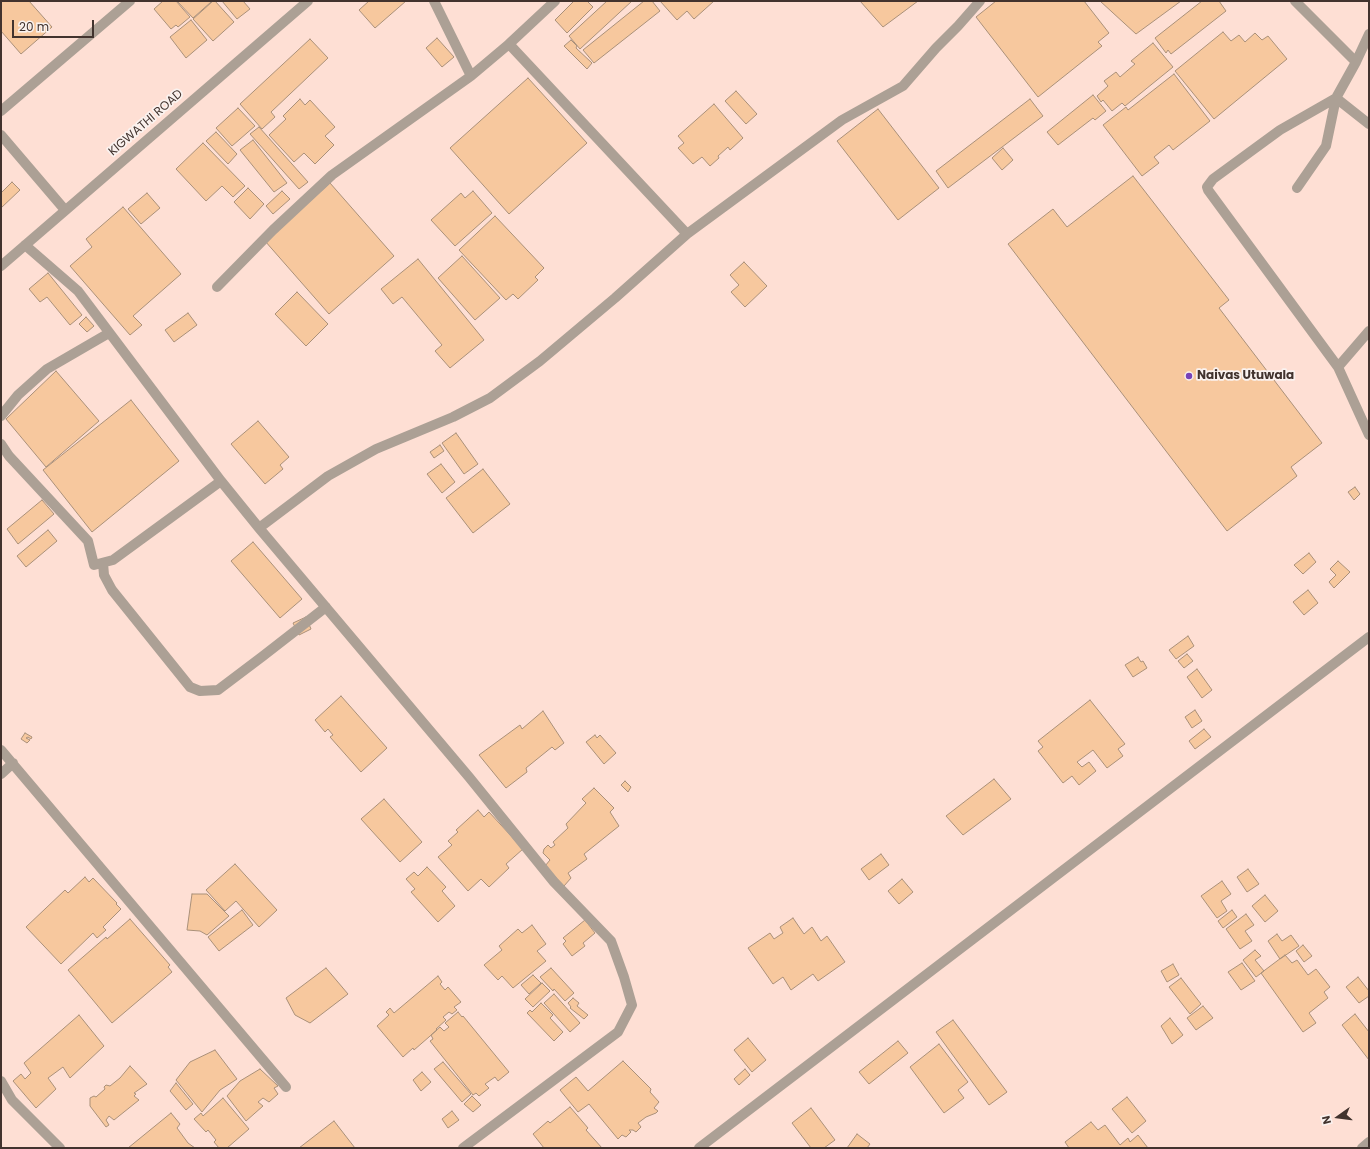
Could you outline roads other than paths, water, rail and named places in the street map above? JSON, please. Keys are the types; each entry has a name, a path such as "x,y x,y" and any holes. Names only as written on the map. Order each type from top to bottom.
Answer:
{"street":[{"path":"1,111 130,1"},
{"name":"KIGWATHI ROAD","path":"1,266 308,1"},
{"path":"434,1 471,76"},
{"path":"217,287 273,230 332,176 471,76 509,44 555,1"},
{"path":"259,528 328,476 376,449 453,417 490,398 540,361 615,298 687,234 842,120 903,86 980,1"},
{"path":"1295,1 1356,62"},
{"path":"1297,188 1326,146 1336,98 1356,62 1369,34"},
{"path":"509,44 687,234"},
{"path":"1336,98 1369,124"},
{"path":"1336,98 1280,130 1212,179 1208,186 1208,190 1338,367 1369,435"},
{"path":"1,135 65,210"},
{"path":"25,245 78,291 221,481 259,528 469,777 554,882 611,941 632,1005 618,1032 463,1148"},
{"path":"1338,367 1369,331"},
{"path":"1,416 18,395 47,369 109,333"},
{"path":"1,444 9,456 88,541 94,565 113,560 221,481"},
{"path":"103,563 104,575 112,590 190,687 200,691 218,690 326,607"},
{"path":"699,1148 1369,637"},
{"path":"1,750 286,1087"},
{"path":"1,774 12,763"},
{"path":"1,1081 12,1100 60,1148"},
{"path":"1362,1148 1369,1142"}],"place":[{"name":"Naivas Utuwala","path":"1189,376"}]}
